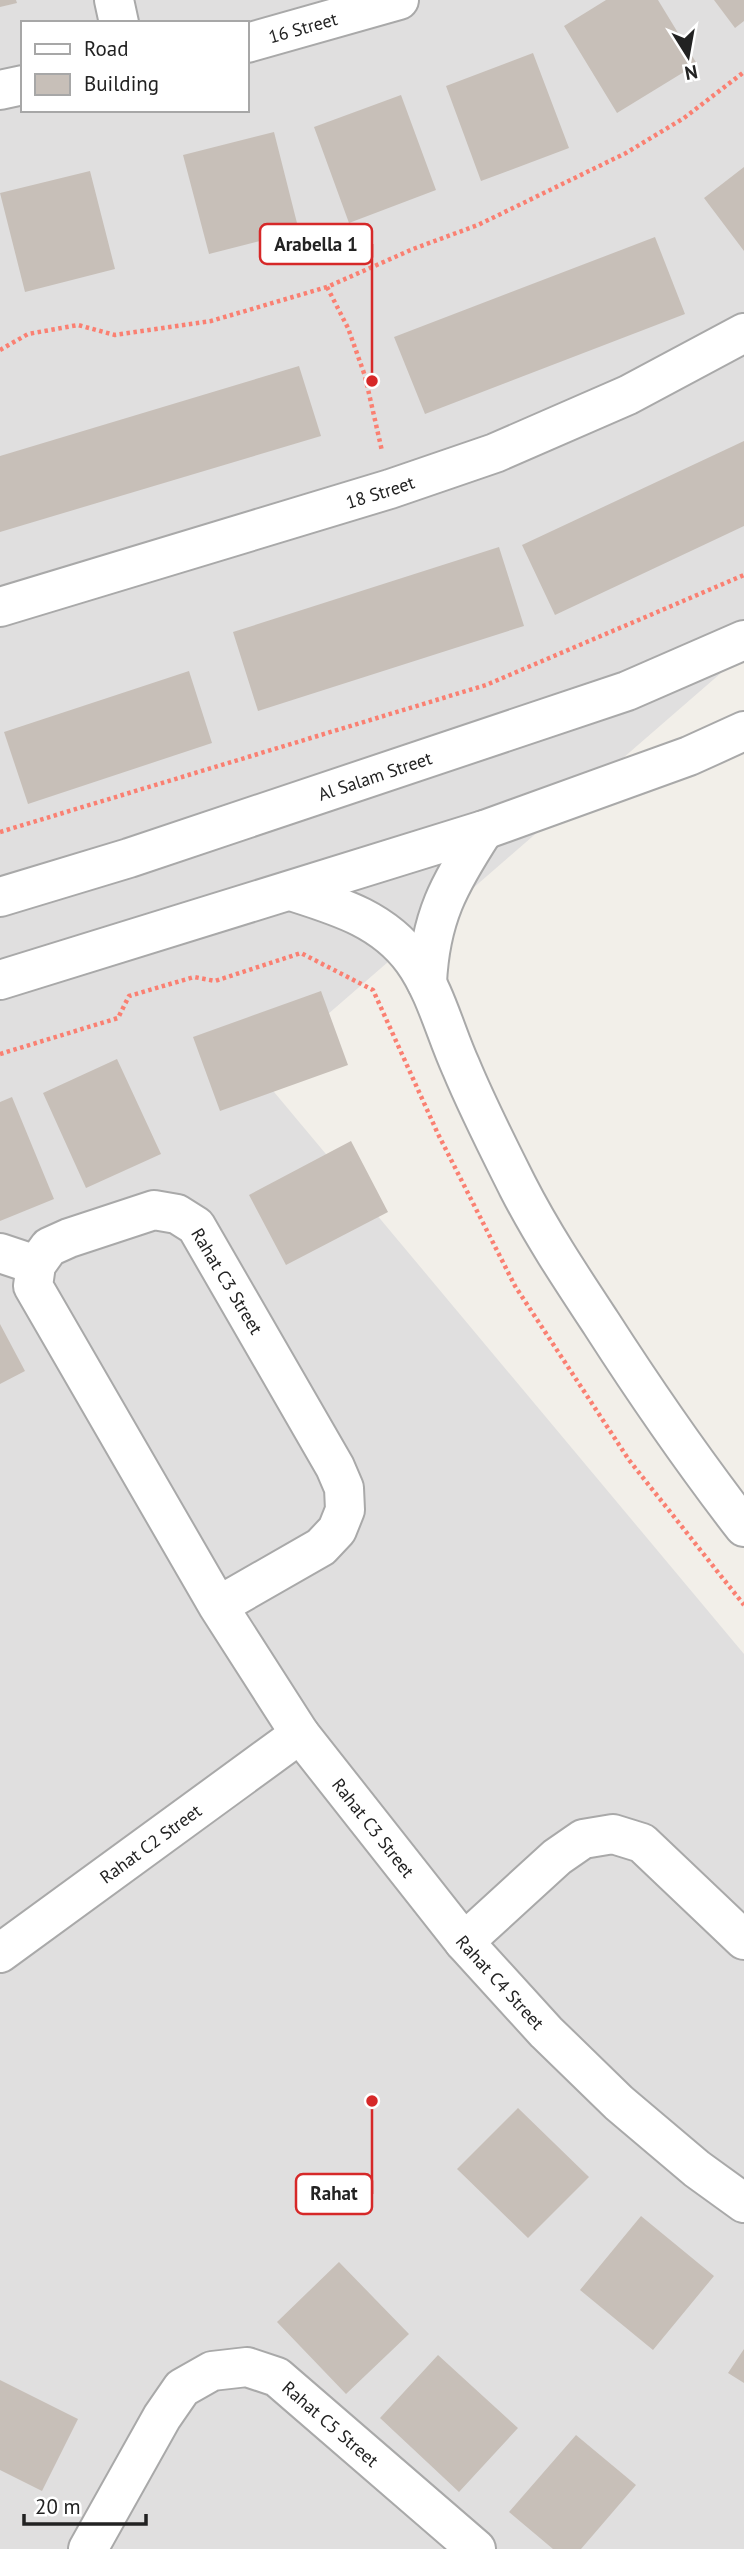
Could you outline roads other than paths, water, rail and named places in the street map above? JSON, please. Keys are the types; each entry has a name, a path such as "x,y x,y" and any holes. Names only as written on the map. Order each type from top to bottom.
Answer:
{"street":[{"path":"114,0 119,21"},
{"name":"16 Street","path":"248,43 399,0"},
{"path":"0,90 21,85"},
{"name":"18 Street","path":"0,607 390,489 495,453 628,395 744,333"},
{"name":"Al Salam Street","path":"0,897 129,858 627,691 744,640"},
{"path":"0,980 484,830 689,756 744,731"},
{"path":"428,983 429,954 444,898 484,830"},
{"path":"291,891 346,908 371,922 393,938 413,960 428,983 460,1066 525,1200 652,1404 744,1527"},
{"name":"Rahat C3 Street","path":"218,1606 321,1547 337,1530 345,1510 344,1488 196,1226 177,1214 154,1210 49,1247 36,1265 33,1286 218,1606 300,1734 464,1942"},
{"path":"0,1253 36,1265"},
{"name":"Rahat C2 Street","path":"0,1953 300,1734"},
{"name":"Rahat C4 Street","path":"744,1940 642,1843 612,1834 583,1839 557,1857 464,1942 547,2032 619,2103 697,2169 744,2203"},
{"name":"Rahat C5 Street","path":"88,2549 162,2417 182,2388 212,2371 247,2367 277,2378 476,2549"}],"place":[{"name":"Arabella 1","path":"372,381"},
{"name":"Rahat","path":"372,2101"}]}
